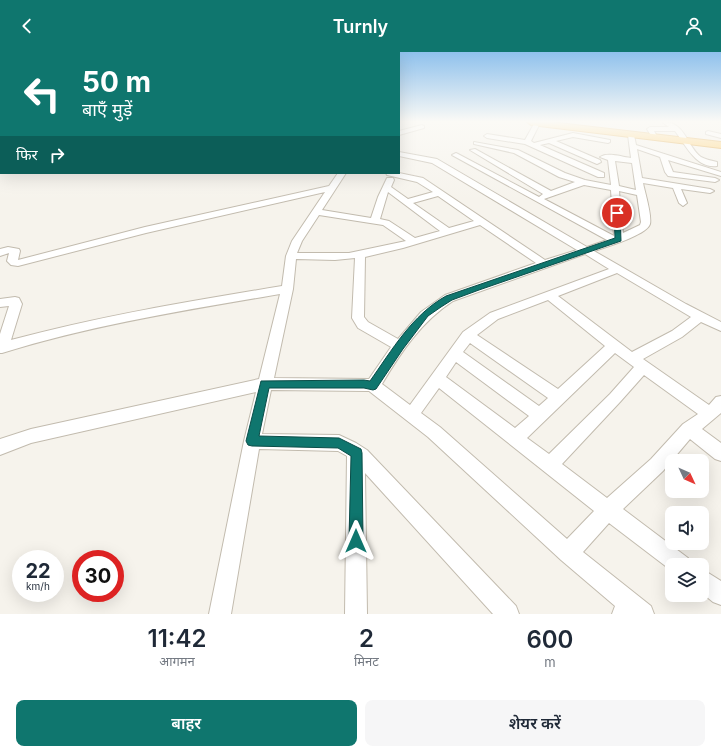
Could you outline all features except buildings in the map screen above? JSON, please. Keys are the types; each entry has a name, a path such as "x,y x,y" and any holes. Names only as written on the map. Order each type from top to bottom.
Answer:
{"street":[{"path":"445,158 471,148"},
{"path":"476,148 551,195"},
{"path":"502,148 512,150 562,175 583,182 641,193"},
{"path":"499,153 519,148"},
{"path":"544,148 601,175"},
{"path":"574,148 589,154 636,161"},
{"path":"373,386 400,346 425,314 443,301 544,264 617,240 645,225 633,148"},
{"path":"651,148 663,155 718,177"},
{"path":"691,148 698,158 721,166"},
{"path":"400,154 445,158 537,199 617,240"},
{"path":"589,154 597,162"},
{"path":"663,155 671,174 718,177"},
{"path":"445,158 513,207 700,317 721,327"},
{"path":"611,158 615,188 617,240"},
{"path":"220,614 252,441 287,289 291,256 297,241 341,174"},
{"path":"375,221 386,187 394,174 417,178 544,264"},
{"path":"639,180 710,191"},
{"path":"513,207 551,195 583,182"},
{"path":"676,186 683,203"},
{"path":"386,187 447,231"},
{"path":"0,253 13,250 15,251 12,261 18,263 153,228 331,188"},
{"path":"406,202 440,193"},
{"path":"315,212 388,224 413,241"},
{"path":"291,256 347,256 360,254 413,241 482,221"},
{"path":"360,254 358,318 363,325 400,346"},
{"path":"411,415 468,335 494,316 618,268"},
{"path":"1,348 159,310 287,289"},
{"path":"549,295 614,346 638,362 716,408 688,429 657,465 608,510 568,553"},
{"path":"0,303 15,301 16,304 1,348"},
{"path":"550,465 615,398 638,362 700,317"},
{"path":"468,335 558,397"},
{"path":"516,438 614,346"},
{"path":"454,353 539,415"},
{"path":"437,378 672,558"},
{"path":"0,448 31,436 264,384 364,384 373,386 434,432 632,611"},
{"path":"688,429 721,453"},
{"path":"252,441 339,443 356,453 508,614"},
{"path":"356,453 356,614"},
{"path":"709,585 721,594"}],"route":[{"path":"356,541 356,453 350,448 339,443 252,441 264,384 364,384 373,386 400,346 425,314 449,298 619,239 617,213"}]}
